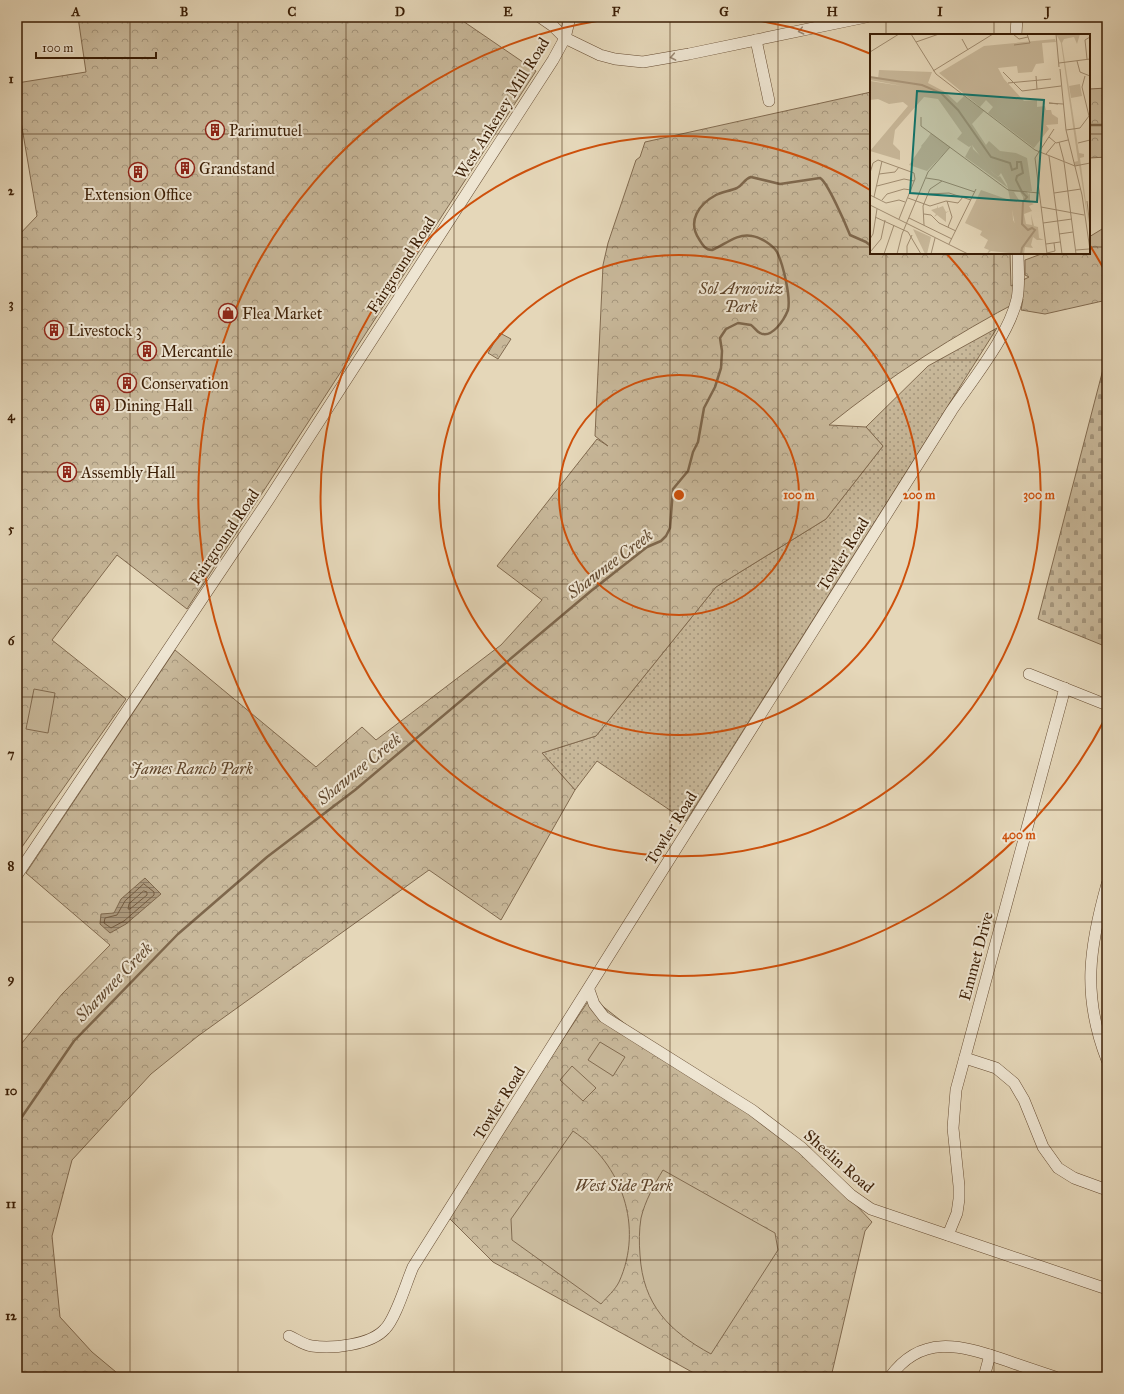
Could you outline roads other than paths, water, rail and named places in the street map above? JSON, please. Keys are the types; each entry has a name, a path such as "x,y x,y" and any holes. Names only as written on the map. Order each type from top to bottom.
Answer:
{"street":[{"path":"540,17 553,26 565,38 600,55 615,59 643,62 866,17"},
{"name":"West Ankeney Mill Road","path":"454,213 553,60 565,38 570,17"},
{"path":"1016,34 1017,17"},
{"path":"756,40 769,101"},
{"name":"Fairground Road","path":"17,875 192,615 454,213"},
{"name":"Towler Road","path":"289,1336 311,1346 345,1346 370,1339 385,1329 394,1313 413,1267 589,990 948,416 1005,329 1018,296 1018,254"},
{"path":"1028,674 1107,705"},
{"name":"Emmet Drive","path":"948,1235 956,1214 959,1199 958,1173 953,1141 953,1115 956,1090 1065,688"},
{"path":"1107,884 1096,925 1090,971 1094,1018 1107,1060"},
{"name":"Sheelin Road","path":"589,990 594,1004 604,1016 752,1110 802,1148 862,1203 881,1213 1107,1289"},
{"path":"965,1058 996,1068 1014,1083 1024,1100 1043,1147 1058,1168 1074,1178 1107,1190"},
{"path":"890,1377 903,1363 913,1356 925,1350 949,1346 970,1348 1055,1377"},
{"path":"984,1377 990,1355"}],"water":[{"path":"145,878 161,894 126,924 110,933 100,924 101,914 114,913 121,899"}],"waterway":[{"name":"Shawnee Creek","path":"1090,125 1107,125"},
{"name":"Shawnee Creek","path":"17,1124 74,1041 178,934 267,857 355,790 591,591 647,547 661,541 666,536 670,528 673,489 688,471 693,452 698,442 704,408 715,387 721,368 722,351 720,338 726,329 738,323 751,325 760,333 769,333 777,328 784,319 789,304 784,272 777,252 769,244 755,237 741,236 712,250 703,245 694,226 697,214 704,203 716,195 737,188 751,177 780,184 820,178 832,195 850,235 870,245"}],"place":[{"name":"Parimutuel","path":"215,130"},
{"name":"Grandstand","path":"185,168"},
{"name":"Extension Office","path":"138,172"},
{"name":"Flea Market","path":"228,313"},
{"name":"Livestock 3","path":"54,330"},
{"name":"Mercantile","path":"147,351"},
{"name":"Conservation","path":"127,383"},
{"name":"Dining Hall","path":"100,405"},
{"name":"Assembly Hall","path":"67,472"}],"park label":[{"name":"Sol Arnovitz Park","path":"741,297"},
{"name":"James Ranch Park","path":"192,768"},
{"name":"West Side Park","path":"624,1185"}]}
